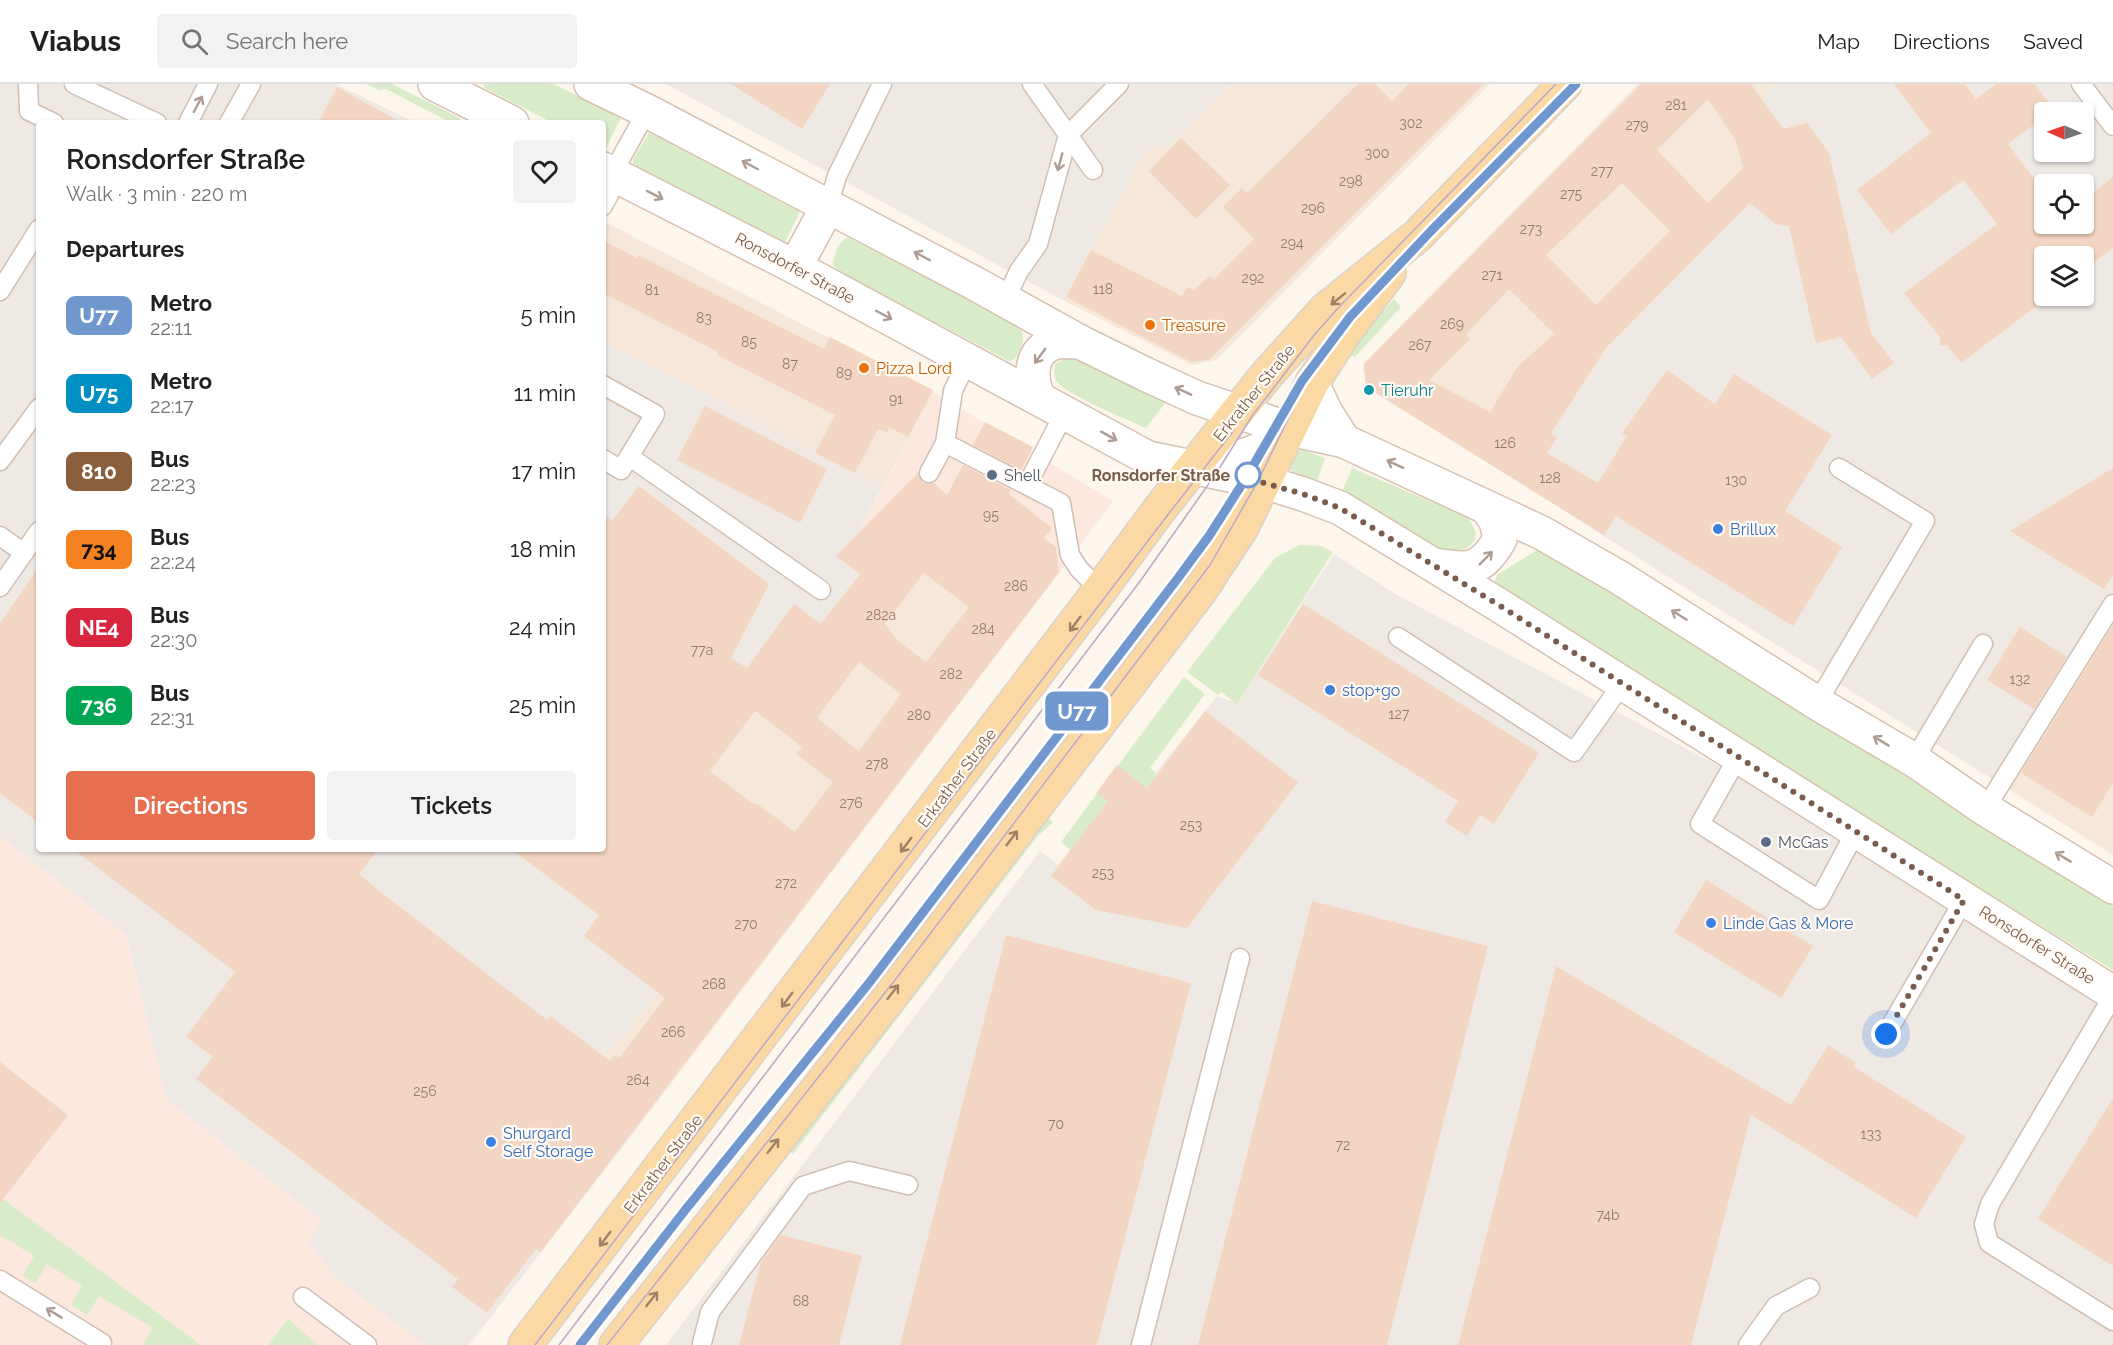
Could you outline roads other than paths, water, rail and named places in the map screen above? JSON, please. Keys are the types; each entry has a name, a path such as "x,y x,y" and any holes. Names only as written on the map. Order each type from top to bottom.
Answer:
{"main road":[{"path":"591,84 828,206 1080,342 1197,398 1289,429 1344,441 1542,533 1611,573 1817,703 1914,760 1985,809 2113,888"},
{"name":"Erkrather Straße","path":"525,1345 1159,510 1265,377 1325,309 1417,236 1565,84"},
{"path":"448,87 507,120"},
{"name":"Ronsdorfer Straße","path":"611,173 795,267 1148,458 1264,482 1340,508 2113,994"},
{"path":"795,267 828,206"},
{"name":"Erkrather Straße","path":"616,1345 890,997 1200,591 1242,527 1312,383 1343,335 1417,236"},
{"path":"1052,405 1031,377 1033,367 1040,353 1051,344 1080,342"},
{"path":"1312,383 1326,413 1344,441"},
{"path":"1194,467 1250,455 1276,441 1289,429"},
{"path":"1148,458 1159,510"},
{"path":"1434,565 1465,569 1475,568 1484,562 1500,539 1496,521 1488,509"}],"lane":[{"path":"28,84 29,111 48,120"},
{"path":"74,84 112,92 153,120"},
{"path":"190,120 208,84"},
{"path":"231,120 251,84"},
{"path":"828,206 837,176 882,84"},
{"path":"1032,84 1093,170"},
{"path":"1005,300 1019,271 1038,244 1068,135 1119,84"},
{"path":"2081,84 2113,126"},
{"path":"606,194 611,173 647,111"},
{"path":"0,291 36,234"},
{"path":"929,473 945,443 953,391 968,359"},
{"path":"606,387 655,414 621,470 606,461"},
{"path":"1027,485 1052,405"},
{"path":"0,461 36,412"},
{"path":"945,443 1061,503 1070,555 1079,569 1100,590"},
{"path":"630,457 821,590"},
{"path":"1817,703 1925,521 1839,468"},
{"path":"0,587 36,535"},
{"path":"0,536 24,553"},
{"path":"1985,809 2113,604"},
{"path":"1398,637 1574,752 1622,684"},
{"path":"1914,760 1983,644"},
{"path":"1738,757 1700,824 1819,900 1856,831"},
{"path":"1886,1034 1964,900"},
{"path":"1141,1345 1240,958"},
{"path":"2113,994 1990,1204 1984,1224 1989,1243 2113,1321"},
{"path":"702,1343 711,1312 803,1186 849,1171 908,1185"},
{"path":"0,1280 102,1344"},
{"path":"1748,1345 1776,1306 1810,1288"},
{"path":"303,1297 366,1345"}],"tram line":[{"path":"559,1345 1141,580 1217,472 1252,416 1315,334 1556,84"},
{"path":"607,1345 895,980 1210,565 1258,481 1306,382 1338,334 1363,303 1430,232 1576,84"},
{"path":"535,1345 1234,430"},
{"path":"580,1345 686,1209 869,983 1120,654 1209,536 1271,435"}],"metro line":[{"name":"U77","path":"580,1345 686,1209 869,983 1178,578 1209,536 1246,478 1302,381 1350,317 1576,84"}],"place":[{"name":"Treasure","path":"1150,325"},
{"name":"Pizza Lord","path":"864,368"},
{"name":"Tieruhr","path":"1369,390"},
{"name":"Shell","path":"992,475"},
{"name":"Ronsdorfer Straße","path":"1248,475"},
{"name":"Brillux","path":"1718,529"},
{"name":"stop+go","path":"1330,690"},
{"name":"McGas","path":"1766,842"},
{"name":"Linde Gas & More","path":"1711,923"},
{"name":"Shurgard Self Storage","path":"491,1142"}]}
